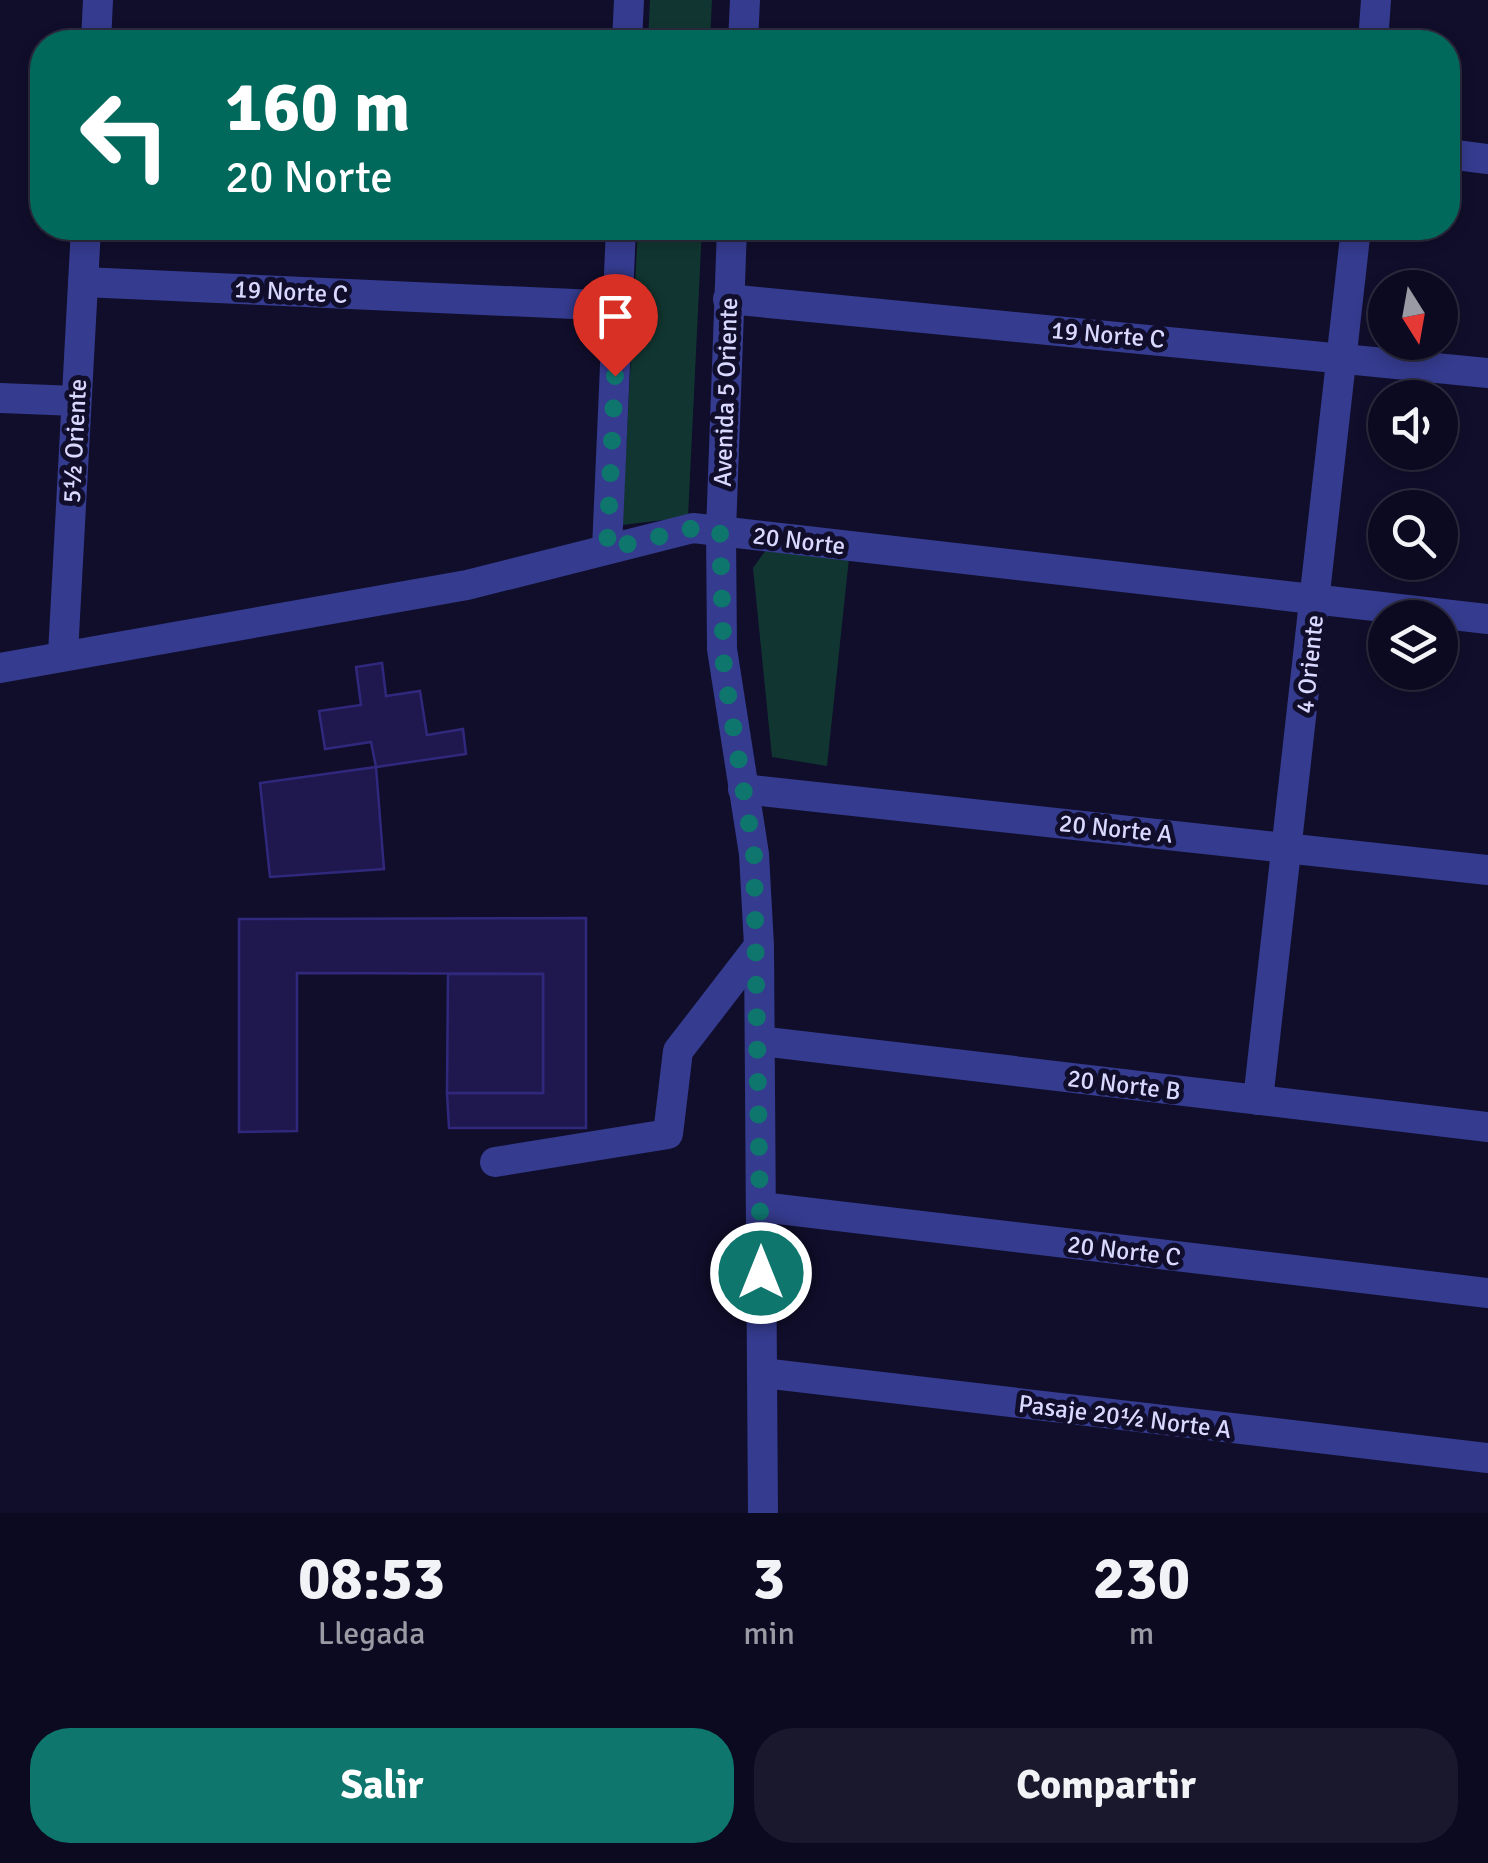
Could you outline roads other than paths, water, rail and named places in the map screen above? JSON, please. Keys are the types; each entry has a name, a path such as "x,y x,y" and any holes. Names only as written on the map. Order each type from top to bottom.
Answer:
{"street":[{"path":"97,30 98,0"},
{"path":"628,30 629,0"},
{"path":"743,30 745,0"},
{"path":"1373,30 1376,0"},
{"path":"1460,156 1488,159"},
{"name":"5½ Oriente","path":"63,654 85,240"},
{"path":"607,549 621,240"},
{"name":"Avenida 5 Oriente","path":"731,240 720,531 722,649 754,854 759,946 763,1513"},
{"name":"4 Oriente","path":"1258,1100 1355,240"},
{"name":"19 Norte C","path":"83,282 618,306"},
{"name":"19 Norte C","path":"728,298 1488,373"},
{"path":"0,398 76,402"},
{"name":"20 Norte","path":"0,668 63,654 392,600 694,528 1488,619"},
{"name":"20 Norte A","path":"743,788 1488,870"},
{"path":"494,1162 668,1134 678,1050 759,946"},
{"name":"20 Norte B","path":"760,1042 1488,1127"},
{"name":"20 Norte C","path":"761,1207 1488,1293"},
{"name":"Pasaje 20½ Norte A","path":"762,1372 1488,1458"}]}
